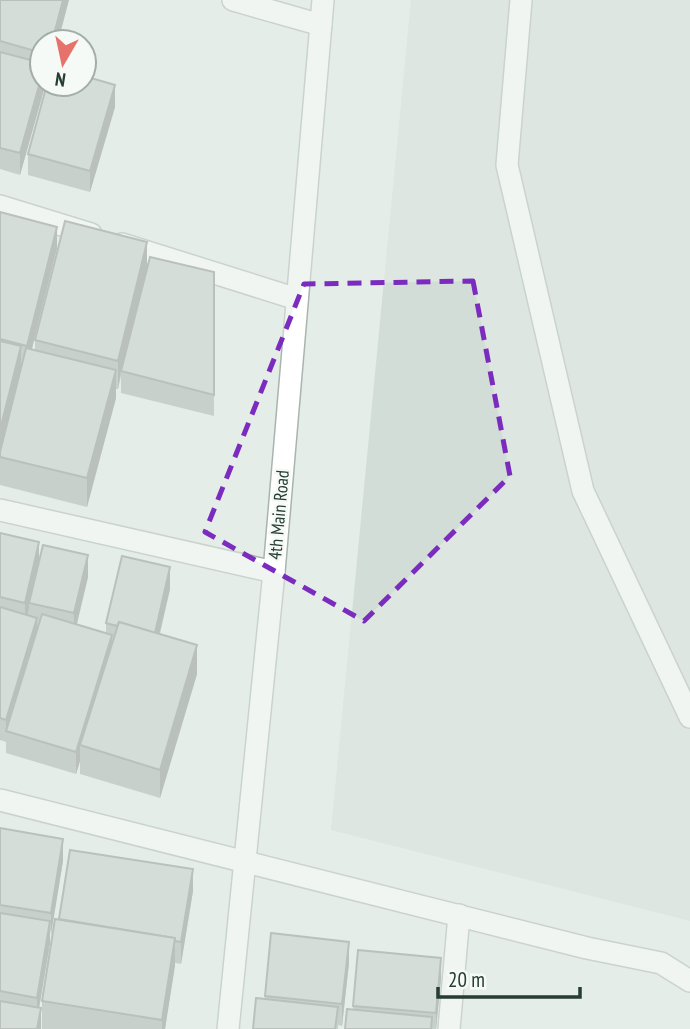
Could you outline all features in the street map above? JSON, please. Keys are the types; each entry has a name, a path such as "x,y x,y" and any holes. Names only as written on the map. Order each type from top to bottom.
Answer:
{"street":[{"path":"233,0 321,26"},
{"name":"4th Main Road","path":"228,1029 247,862 274,572 323,0"},
{"path":"521,0 507,165 583,491 690,717"},
{"path":"0,206 296,299"},
{"path":"0,510 274,572"},
{"path":"0,800 661,963 690,981"},
{"path":"449,1029 459,915"}],"highlighted area":[{"path":"473,281 510,476 364,621 205,532 304,284"}],"shaded area":[{"path":"411,0 690,0 690,921 331,830"}],"building":[{"path":"0,0 63,0 56,28 28,28 28,49 0,41"},
{"path":"0,52 28,59 28,98 36,98 20,153 0,148"},
{"path":"98,80 115,85 90,171 28,154 43,98 98,98"},
{"path":"0,212 57,227 27,346 0,339"},
{"path":"65,221 147,242 118,361 35,340"},
{"path":"150,257 214,272 214,395 121,371"},
{"path":"0,341 21,346 0,430"},
{"path":"26,348 116,370 87,478 0,457"},
{"path":"0,533 39,542 25,603 0,597"},
{"path":"43,545 88,555 74,613 29,603"},
{"path":"122,556 170,567 155,633 119,622 117,626 106,623"},
{"path":"0,607 37,618 6,720 0,718"},
{"path":"42,614 112,635 76,752 6,731"},
{"path":"119,622 197,645 160,770 80,745"},
{"path":"0,828 63,839 51,913 0,905"},
{"path":"70,850 193,869 181,942 175,941 175,938 59,919"},
{"path":"0,913 50,921 37,998 0,991"},
{"path":"55,919 175,938 162,1020 42,1001"},
{"path":"271,933 349,942 342,1004 265,996"},
{"path":"358,950 441,958 436,1013 353,1006"},
{"path":"256,998 338,1007 335,1029 253,1029"},
{"path":"0,1001 41,1008 37,1029 0,1029"},
{"path":"347,1009 432,1017 431,1029 345,1029"}]}
